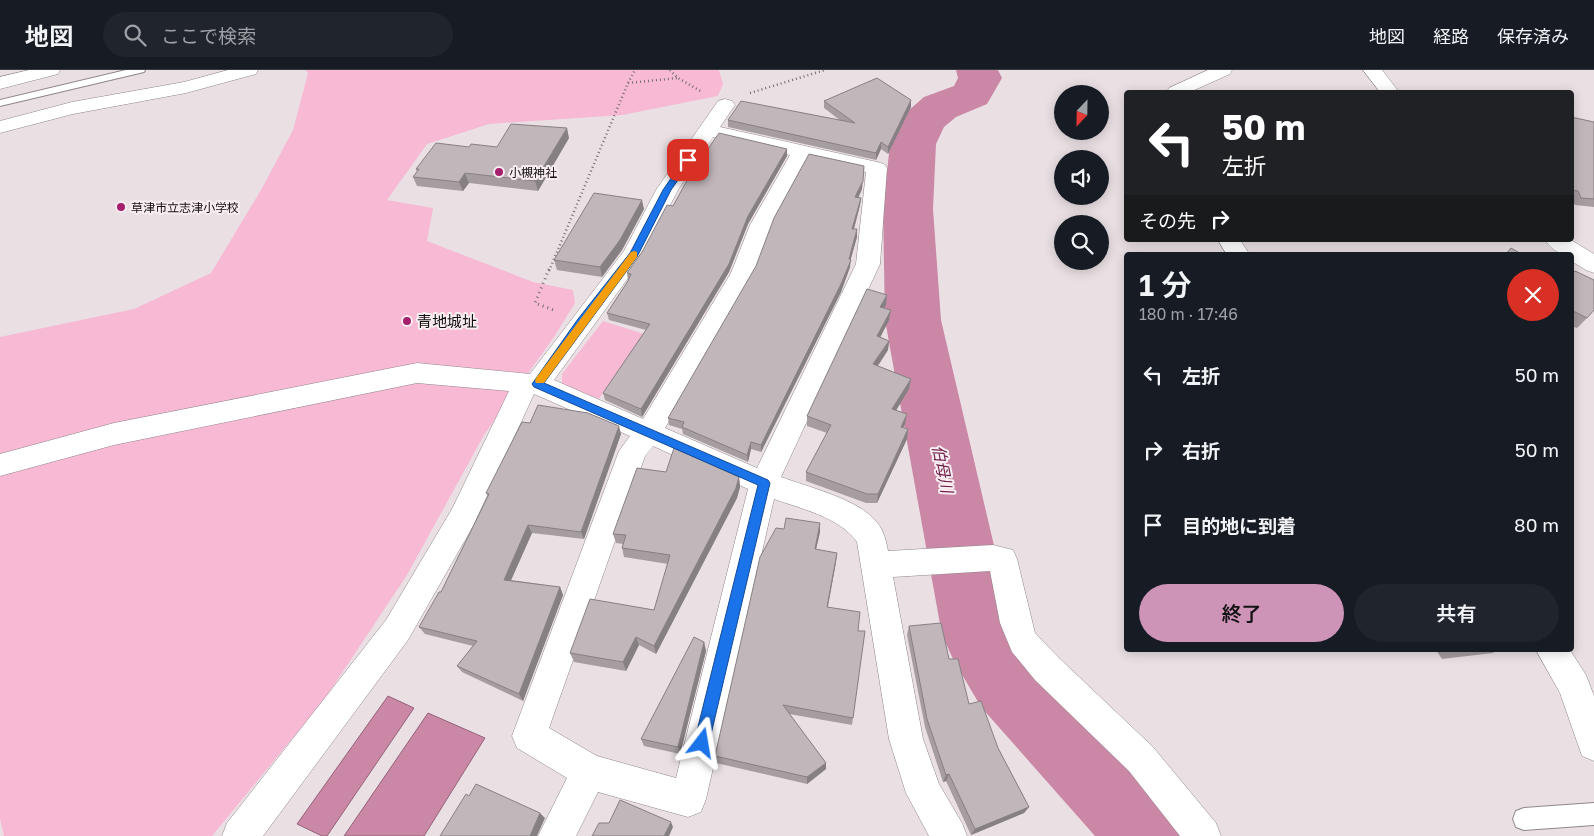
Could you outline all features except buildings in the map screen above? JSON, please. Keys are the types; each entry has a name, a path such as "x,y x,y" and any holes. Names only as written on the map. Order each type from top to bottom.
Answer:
{"main road":[{"path":"0,82 51,70"},
{"path":"0,127 72,108 186,87 249,70"},
{"path":"1180,90 1223,70"},
{"path":"1372,70 1388,90"},
{"path":"240,836 397,630 463,517 532,384 634,254 667,190 724,105"},
{"path":"708,130 877,168 868,264 764,483 688,799 590,772 529,736 633,451 648,433 743,273 761,225 802,152"},
{"path":"1559,242 1594,265"},
{"path":"0,465 114,434 417,373 532,384 764,483 844,513 863,527 871,538 906,739 924,793 949,836"},
{"path":"876,566 992,558 1002,560 1016,623 1023,642 1048,669 1141,759 1203,836"},
{"path":"1553,652 1574,686 1594,744"},
{"path":"556,836 590,772"}],"lane":[{"path":"0,103 140,70"},
{"path":"1524,819 1594,814"}],"path":[{"path":"535,303 635,70"},
{"path":"670,70 678,78 724,105 742,95 825,70"},
{"path":"628,83 678,78"}],"shaded area":[{"path":"305,70 719,70 723,84 718,96 622,115 489,124 427,144 387,200 433,208 427,241 533,282 573,290 575,303 554,337 484,435 407,575 324,700 212,836 4,836 0,819 0,337 134,309 211,273 261,190 293,130 308,73"},
{"path":"603,321 644,334 599,399 562,384 562,374"},
{"path":"388,696 414,708 327,836 322,836 297,824"},
{"path":"428,713 485,738 424,836 344,836"}],"waterway":[{"name":"伯母川","path":"977,70 980,78 971,95 940,107 924,121 913,144 908,209 913,320 968,589 979,635 1008,681 1152,836"}],"slow traffic":[{"path":"540,381 582,322 634,255"}],"place":[{"name":"小槻神社","path":"499,172"},
{"name":"草津市立志津小学校","path":"121,207"},
{"name":"青地城址","path":"407,321"}],"route":[{"path":"688,160 667,190 634,254 537,384 764,483 702,743"}]}
